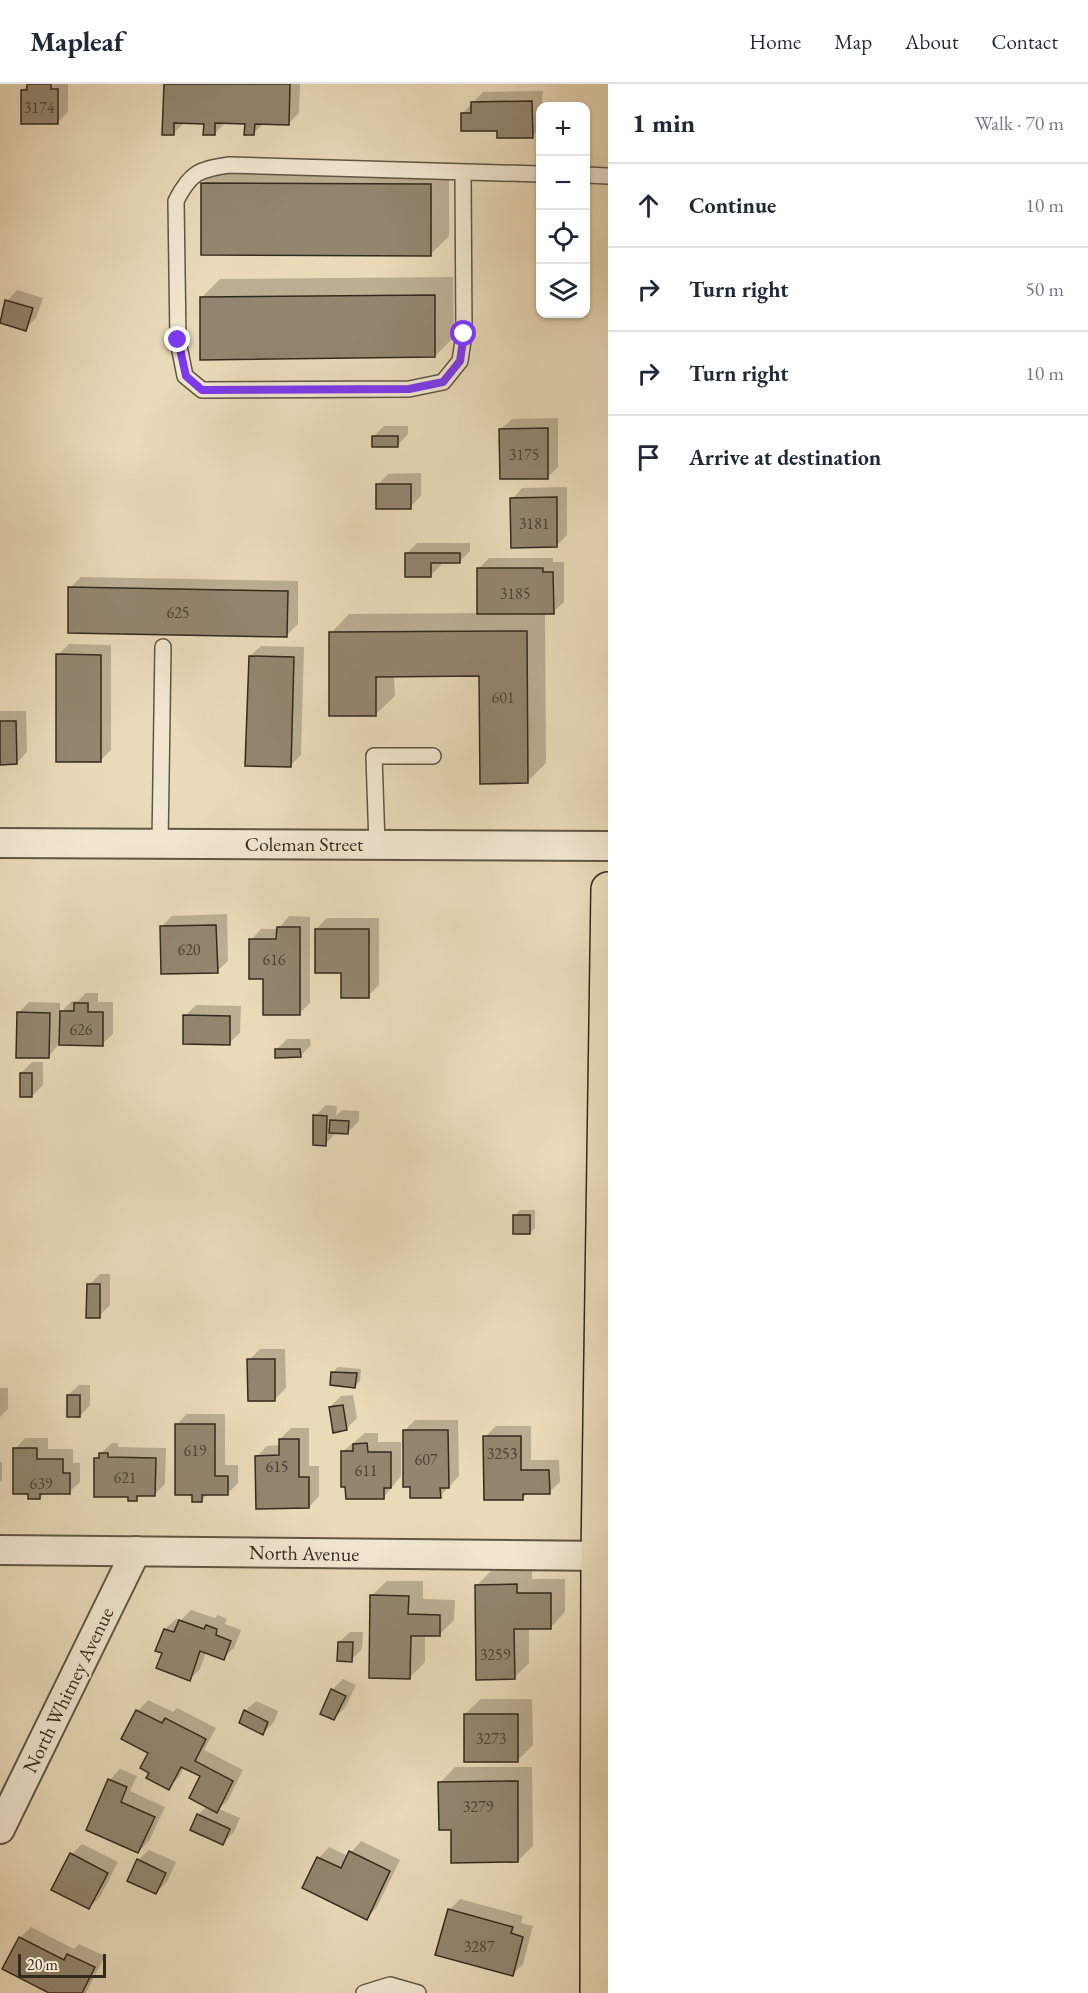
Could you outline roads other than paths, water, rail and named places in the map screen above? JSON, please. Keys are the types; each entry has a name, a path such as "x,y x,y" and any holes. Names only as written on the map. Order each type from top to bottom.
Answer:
{"main road":[{"path":"597,1993 603,1891 608,889"}],"street":[{"name":"Coleman Street","path":"0,843 608,846"},
{"name":"North Avenue","path":"0,1550 603,1556"},
{"name":"North Whitney Avenue","path":"0,1829 136,1551"}],"lane":[{"path":"464,172 464,334 460,361 443,382 409,389 202,390 186,376 178,340 176,201 185,182 207,168 229,165 536,174"},
{"path":"590,175 608,176"},
{"path":"160,844 163,647"},
{"path":"377,845 374,756 433,756"},
{"path":"364,1993 390,1985 418,1993"}]}
